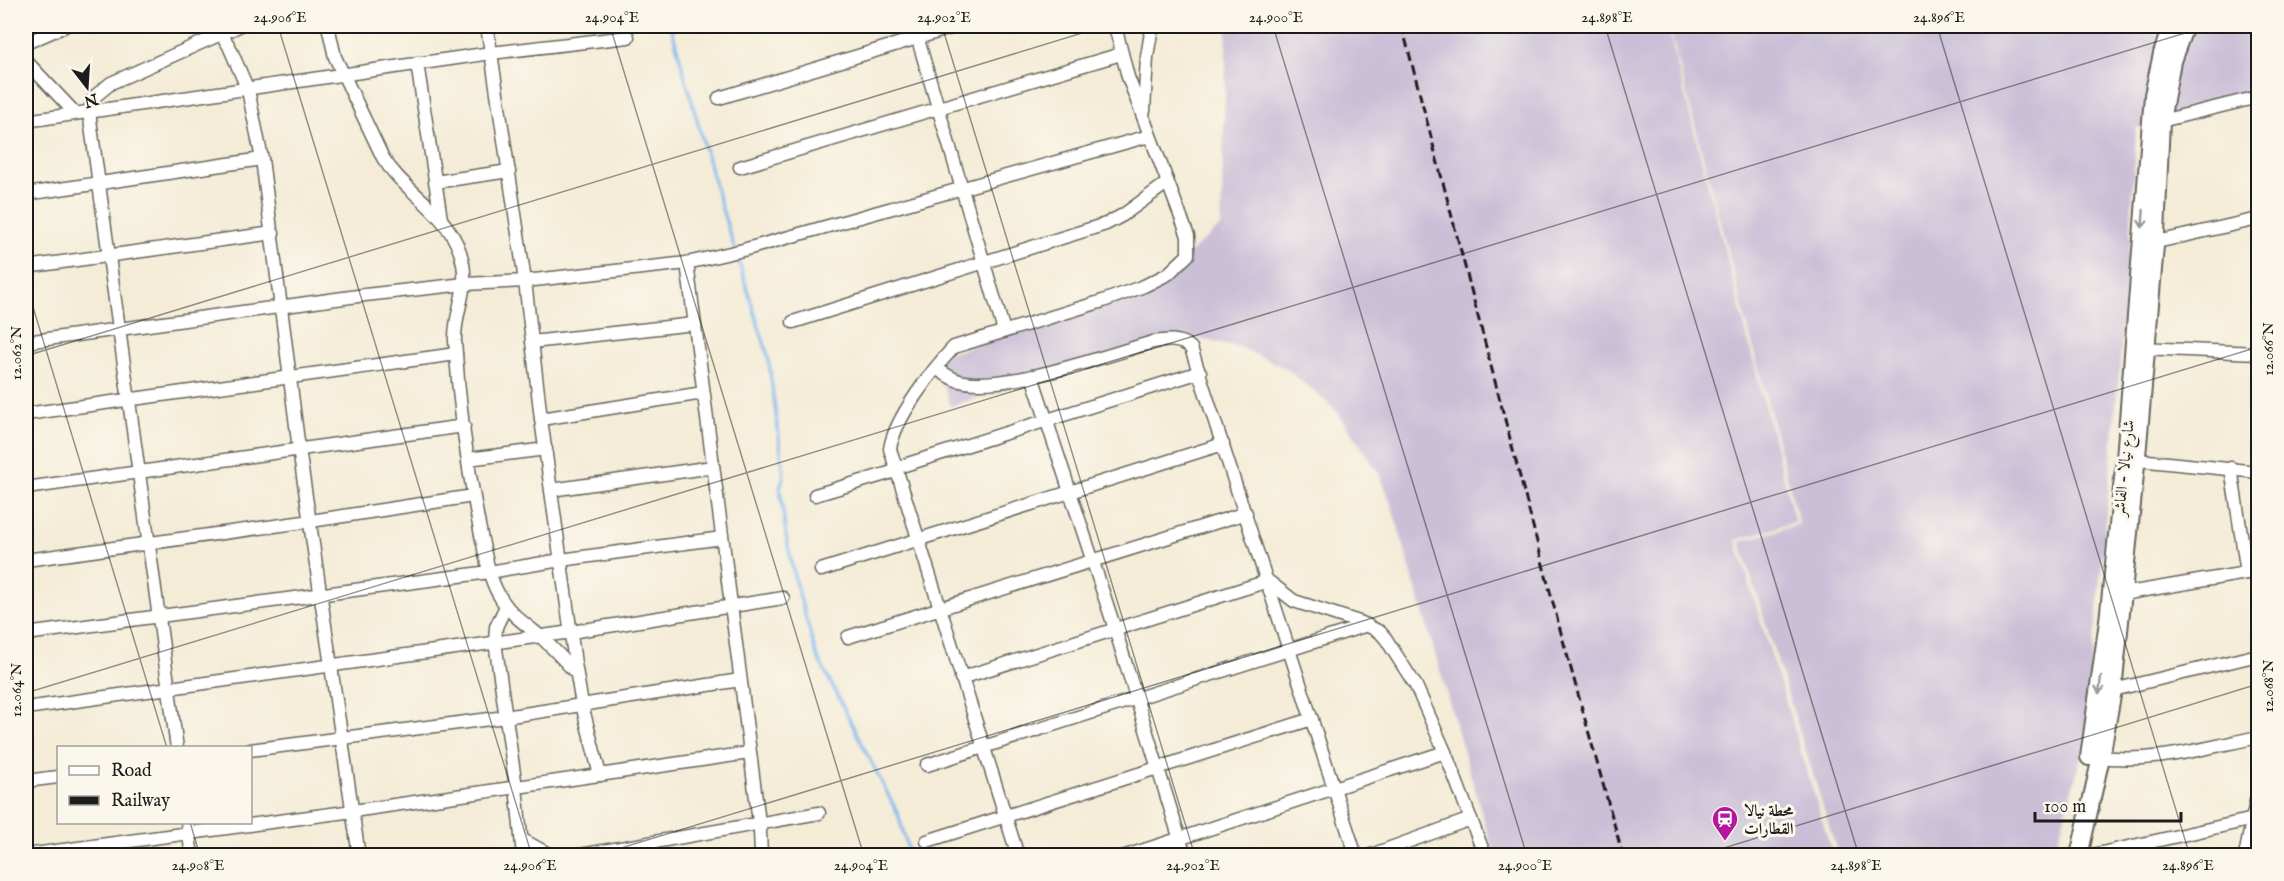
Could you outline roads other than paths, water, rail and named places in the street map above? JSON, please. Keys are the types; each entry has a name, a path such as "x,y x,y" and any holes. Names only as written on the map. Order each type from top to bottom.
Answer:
{"highway":[{"path":"2162,79 2171,26"},
{"path":"2162,79 2172,61 2185,26"},
{"name":"شارع نيالا - الفاشر","path":"2153,159 2161,121 2162,79"},
{"name":"شارع نيالا - الفاشر","path":"2067,855 2113,690 2153,159 2162,79"},
{"name":"شارع نيالا - الفاشر","path":"2079,855 2095,756 2108,621 2130,459"}],"street":[{"path":"26,43 65,26"},
{"path":"177,746 89,112 94,97 111,83 219,29 239,26"},
{"path":"328,26 335,57 386,163 441,219 455,241 460,254 465,284 456,327 456,354 473,496 489,572 506,606 576,673"},
{"path":"487,26 525,281 541,419 576,673 600,775"},
{"path":"719,98 916,31 957,26"},
{"path":"1017,855 890,449 893,436 909,406 954,346 1158,280 1178,266 1188,255 1190,244 1149,136 1121,54 1114,26"},
{"path":"1143,118 1147,57 1152,26"},
{"path":"219,29 248,90 262,159 299,449 359,855"},
{"path":"916,31 1004,331"},
{"path":"26,121 248,90 491,52 628,37"},
{"path":"740,167 1121,54"},
{"path":"26,61 75,113"},
{"path":"417,63 441,219"},
{"path":"2161,121 2259,97"},
{"path":"26,342 281,306 465,284 525,281 687,263 743,250 1149,136"},
{"path":"26,194 262,159"},
{"path":"435,182 509,171"},
{"path":"793,322 1106,224 1123,215 1167,183"},
{"path":"2148,244 2259,219"},
{"path":"26,267 273,233"},
{"path":"687,263 762,855"},
{"path":"532,342 694,324"},
{"path":"936,368 952,378 971,382 1012,380 1163,340 1173,340 1189,346 1224,444 1356,855"},
{"path":"2139,348 2259,353"},
{"path":"26,414 456,354"},
{"path":"815,495 1200,372"},
{"path":"1032,376 1115,629 1185,855"},
{"path":"541,419 703,393"},
{"path":"26,488 464,426"},
{"path":"821,570 917,538 1224,444"},
{"path":"468,459 546,449"},
{"path":"2130,459 2259,472"},
{"path":"551,490 712,467"},
{"path":"2122,594 2253,572 2231,468"},
{"path":"26,560 473,496"},
{"path":"848,637 1246,513"},
{"path":"26,634 489,572 722,538"},
{"path":"1268,581 1294,601 1367,625 1380,632 1389,643 1416,686 1445,752 1485,855"},
{"path":"961,678 1268,581"},
{"path":"26,708 571,632 783,598"},
{"path":"506,606 496,627 495,642 523,840 523,855"},
{"path":"927,765 1367,625"},
{"path":"2113,690 2259,655"},
{"path":"252,750 505,717 740,680"},
{"path":"927,842 1312,719"},
{"path":"2095,756 2128,760 2155,758 2259,737"},
{"path":"1126,855 1445,752"},
{"path":"252,821 353,810 749,753"},
{"path":"26,781 57,777"},
{"path":"2245,855 2256,819 2259,791"},
{"path":"575,855 819,813"},
{"path":"1368,855 1471,819"},
{"path":"2088,855 2256,819"},
{"path":"26,855 225,824"},
{"path":"188,828 192,855"},
{"path":"523,840 552,855"}],"waterway":[{"path":"671,26 735,250"},
{"path":"737,256 768,356 784,475 780,487 786,536 795,580 816,654 898,814 910,856"}],"railway":[{"path":"1402,26 1558,622 1623,856"}],"place":[{"name":"محطة نيالا القطارات","path":"1725,842"}]}
